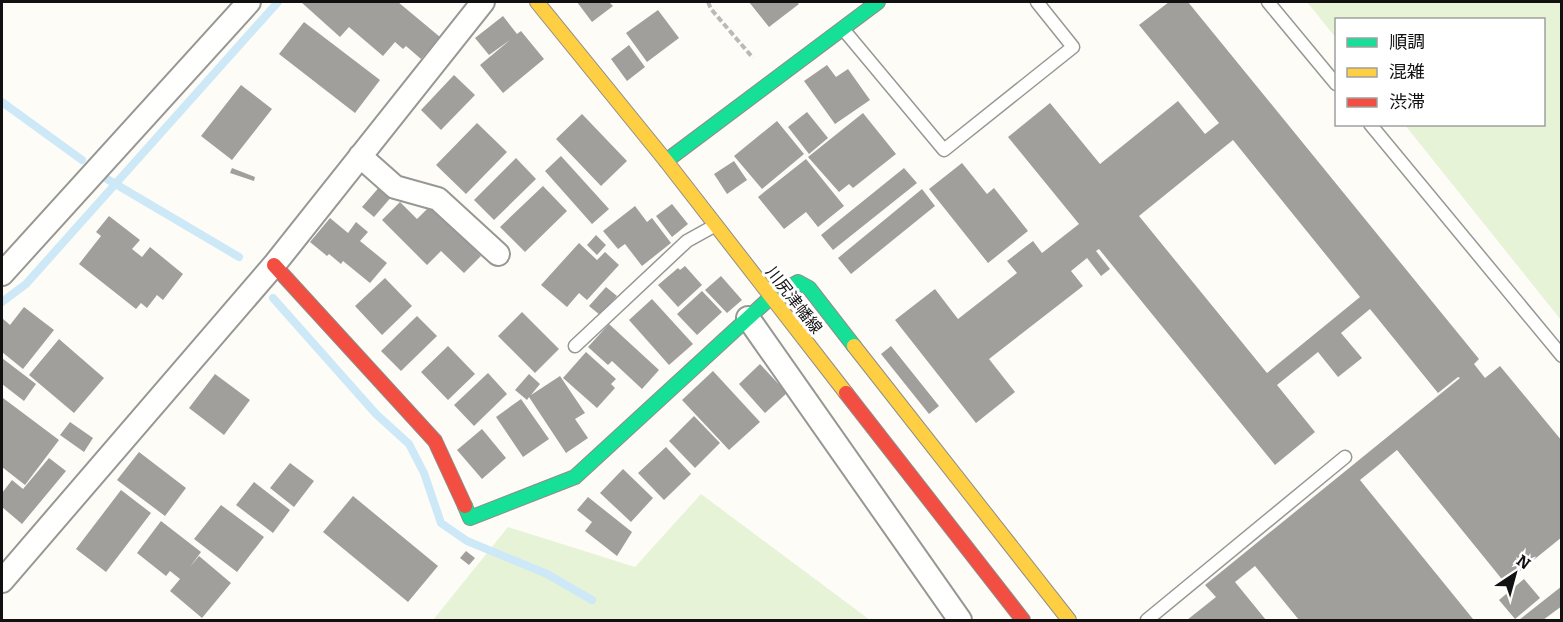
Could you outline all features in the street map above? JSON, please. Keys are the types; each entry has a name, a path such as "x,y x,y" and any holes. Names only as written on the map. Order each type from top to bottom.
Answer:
{"street":[{"path":"2,274 249,2"},
{"path":"6,568 274,265 483,2"},
{"name":"川尻津幡線","path":"537,2 666,161 1023,621"},
{"path":"666,161 878,2"},
{"path":"360,156 395,187 438,199 498,254"},
{"path":"274,265 435,441 470,518 575,477 771,297 798,282 810,288 1069,621"},
{"path":"748,318 960,621"}],"lane":[{"path":"843,28 944,150 1072,47 1037,2"},
{"path":"1268,2 1335,83"},
{"path":"1372,126 1562,356"},
{"path":"575,345 687,241 715,225"},
{"path":"1147,621 1345,457"}],"path":[{"path":"708,2 736,40 774,80"}],"green space":[{"path":"1307,2 1561,2 1561,320 1406,126 1545,126 1545,18 1335,18 1335,37"},
{"path":"701,494 870,620 433,620 508,527 635,567"}],"building":[{"path":"301,2 398,2 440,37 421,59 406,46 403,49 395,42 383,56 349,27 340,37"},
{"path":"577,2 609,2 613,6 592,22"},
{"path":"749,2 797,2 799,4 769,27"},
{"path":"1169,2 1188,2 1479,359 1474,364 1485,378 1500,366 1562,441 1562,537 1505,583 1397,450 1360,480 1473,619 1299,620 1255,566 1235,582 1266,620 1187,620 1216,597 1205,585 1460,378 1458,377 1438,393 1370,309 1341,333 1362,358 1338,377 1318,352 1277,385 1315,432 1275,465 1099,249 1096,251 1110,269 1101,276 1087,258 1071,271 1083,286 989,359 1015,392 976,423 895,320 935,289 958,319 1017,273 1007,261 1033,241 1042,253 1079,224 1008,137 1050,103 1100,164 1178,101 1205,134 1219,123 1139,25","holes":["1233,140 1360,297 1267,373 1139,216"]},
{"path":"658,10 679,38 647,62 626,33"},
{"path":"503,16 517,34 521,31 544,59 503,93 480,65 510,40 489,55 475,38"},
{"path":"304,22 380,80 355,113 279,54"},
{"path":"629,45 645,67 627,81 611,59"},
{"path":"827,65 836,77 848,69 870,100 835,124 804,81"},
{"path":"454,75 475,95 441,130 421,110"},
{"path":"241,85 272,109 232,160 201,136"},
{"path":"807,112 828,138 809,154 788,127"},
{"path":"863,113 896,154 853,188 849,184 839,192 808,157"},
{"path":"582,114 627,161 601,186 556,139"},
{"path":"777,121 804,154 762,189 734,156"},
{"path":"477,123 507,152 466,194 436,165"},
{"path":"561,156 609,209 592,224 545,171"},
{"path":"516,158 536,179 494,220 474,200"},
{"path":"806,159 844,206 818,227 806,212 784,229 758,197"},
{"path":"734,161 747,180 727,194 714,174"},
{"path":"962,163 987,194 994,188 1028,231 988,263 929,189"},
{"path":"232,168 255,177 254,181 230,173"},
{"path":"904,168 917,183 833,250 821,235"},
{"path":"381,185 393,195 374,217 362,207"},
{"path":"543,186 567,211 525,252 500,227"},
{"path":"922,189 935,206 851,274 838,258"},
{"path":"400,202 417,219 431,205 481,256 464,273 441,251 427,265 382,220"},
{"path":"672,204 688,224 672,237 656,216"},
{"path":"635,206 647,222 652,218 671,243 642,266 625,244 618,249 603,231"},
{"path":"109,216 140,240 132,249 142,257 150,247 183,274 163,300 157,295 147,308 141,303 136,309 79,264 101,236 96,232"},
{"path":"330,218 348,233 356,222 368,232 360,241 387,263 370,283 343,261 341,264 329,254 327,256 310,242"},
{"path":"596,235 606,245 597,255 587,245"},
{"path":"579,243 597,260 605,252 619,265 587,300 579,293 567,307 541,285"},
{"path":"685,266 702,285 678,307 658,285 678,268 680,270"},
{"path":"721,276 742,300 727,313 705,290"},
{"path":"385,278 412,306 382,335 355,306"},
{"path":"606,287 617,296 600,315 589,306"},
{"path":"702,291 722,312 697,335 677,314"},
{"path":"652,299 693,344 669,365 629,320"},
{"path":"24,307 54,330 23,369 2,352 2,318 10,325"},
{"path":"522,312 559,349 535,373 498,336"},
{"path":"417,316 437,336 401,371 381,351"},
{"path":"609,324 659,370 642,389 612,361 608,365 588,347"},
{"path":"59,339 104,378 74,413 29,375"},
{"path":"448,346 475,374 448,400 421,372"},
{"path":"891,346 939,406 929,414 881,354"},
{"path":"586,352 616,379 611,384 615,388 597,408 563,378"},
{"path":"2,358 36,384 24,401 2,384"},
{"path":"760,364 787,393 765,413 739,384"},
{"path":"713,371 760,422 729,450 682,400"},
{"path":"488,373 507,394 474,426 454,405"},
{"path":"215,374 250,400 224,435 189,408"},
{"path":"529,374 540,384 531,395 560,376 585,413 575,419 588,438 566,453 529,397 527,400 515,390"},
{"path":"3,398 59,440 25,485 2,467"},
{"path":"521,399 549,439 523,457 496,417"},
{"path":"694,416 720,443 695,468 669,441"},
{"path":"70,422 93,438 84,452 60,435"},
{"path":"482,429 506,458 482,479 457,450"},
{"path":"666,447 691,474 664,500 638,473"},
{"path":"139,452 186,488 165,516 117,480"},
{"path":"49,458 66,471 22,524 2,507 2,493 12,480 23,489"},
{"path":"290,463 314,481 294,507 270,488"},
{"path":"623,469 653,498 631,522 600,493"},
{"path":"254,482 290,510 273,533 236,505"},
{"path":"121,490 151,513 106,572 76,549"},
{"path":"353,496 438,566 408,602 323,532"},
{"path":"588,497 632,532 617,556 585,531 592,522 577,510"},
{"path":"221,505 264,537 237,572 194,539"},
{"path":"161,521 201,552 190,567 199,556 231,583 202,618 170,591 180,579 170,571 166,576 137,553"},
{"path":"466,551 475,558 469,565 460,558"},
{"path":"1524,579 1540,598 1515,619 1499,600"},
{"path":"1562,586 1562,606 1543,620 1519,620"}],"waterway":[{"path":"2,302 26,284 278,2"},
{"path":"2,102 82,160"},
{"path":"107,179 239,257"},
{"path":"273,298 376,414 409,444 424,473 441,523 467,541 547,574 592,600"}],"traffic: fast":[{"path":"666,161 878,2"},
{"path":"465,506 470,518 575,477 771,297 798,282 809,288 854,346"}],"traffic: slow":[{"path":"537,2 666,161 846,393"},
{"path":"854,346 1069,620"}],"traffic: jam":[{"path":"274,265 435,441 465,506"},
{"path":"846,393 1023,620"}]}
